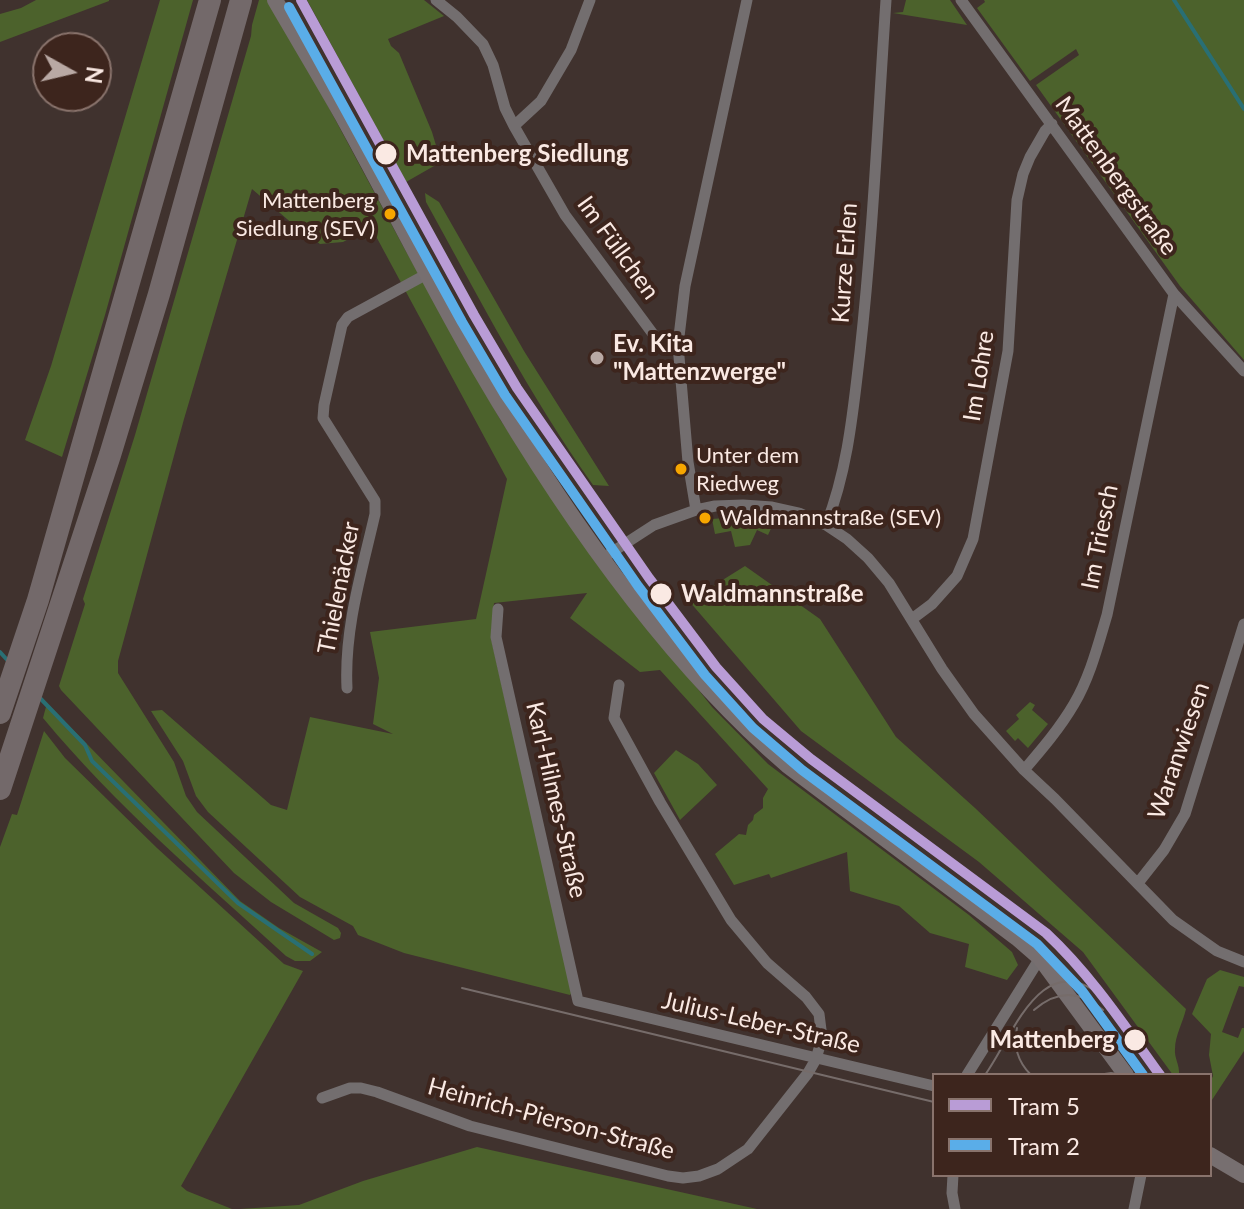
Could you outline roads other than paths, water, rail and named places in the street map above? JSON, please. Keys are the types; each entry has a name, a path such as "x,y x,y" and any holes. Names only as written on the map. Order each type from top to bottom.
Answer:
{"highway":[{"path":"0,713 38,600 210,0"},
{"path":"0,789 110,455 241,3"}],"main road":[{"path":"275,0 520,437 603,558 687,665 753,735 787,765 1040,958 1125,1073"},
{"path":"1212,1156 1244,1175"}],"street":[{"name":"Im Füllchen","path":"436,0 483,44 493,65 505,108 565,215 656,338 678,345"},
{"path":"514,126 541,101 571,50 590,0"},
{"path":"696,510 688,462 678,345 685,286 747,0"},
{"name":"Kurze Erlen","path":"826,525 849,444 864,316 886,0"},
{"name":"Mattenbergstraße","path":"961,0 1174,294 1244,371"},
{"name":"Im Lohre","path":"912,619 932,604 957,576 973,539 1008,351 1017,200 1030,157 1052,124"},
{"name":"Thielenäcker","path":"347,688 346,653 375,514 375,501 323,418 324,405 342,325 348,317 427,274"},
{"name":"Im Triesch","path":"1024,770 1062,722 1092,666 1107,615 1174,294"},
{"path":"603,558 654,525 715,506 772,507 799,513 826,525 868,558 889,583 974,714 1024,770 1173,920 1217,951 1244,962"},
{"name":"Karl-Hilmes-Straße","path":"498,609 496,637 578,1001"},
{"name":"Waranwiesen","path":"1138,883 1164,850 1185,814 1244,624"},
{"path":"619,685 614,718 702,874 742,935 767,963 806,997 819,1014 822,1038 816,1059"},
{"path":"968,1073 1040,958"},
{"name":"Julius-Leber-Straße","path":"578,1001 932,1086"},
{"name":"Heinrich-Pierson-Straße","path":"322,1098 350,1088 361,1088 470,1126 683,1178 718,1169 748,1149 816,1059"},
{"path":"953,1177 955,1209"},
{"path":"1134,1209 1141,1177"}],"waterway":[{"path":"1174,0 1244,109"},
{"path":"0,652 10,663"},
{"path":"39,697 85,745 92,761 238,903 312,954"}],"tram line":[{"name":"5","path":"301,0 517,388 649,578 716,667 763,719 811,759 1046,933 1092,983 1159,1073"},
{"name":"2","path":"289,7 505,395 638,586 705,675 753,728 802,770 1037,944 1082,991 1142,1073"},
{"path":"986,1073 1019,1019 1046,988 1063,982 1082,984 1104,998"},
{"path":"462,988 932,1102"},
{"path":"1034,1010 1051,999 1068,995 1086,999 1103,1010"},
{"path":"1017,1028 1018,1053 1029,1073"}],"place":[{"name":"Mattenberg Siedlung","path":"386,154"},
{"name":"Mattenberg Siedlung (SEV)","path":"390,214"},
{"name":"Ev. Kita \"Mattenzwerge\"","path":"597,358"},
{"name":"Unter dem Riedweg","path":"681,469"},
{"name":"Waldmannstraße (SEV)","path":"705,518"},
{"name":"Waldmannstraße","path":"661,594"},
{"name":"Mattenberg","path":"1135,1040"}]}
